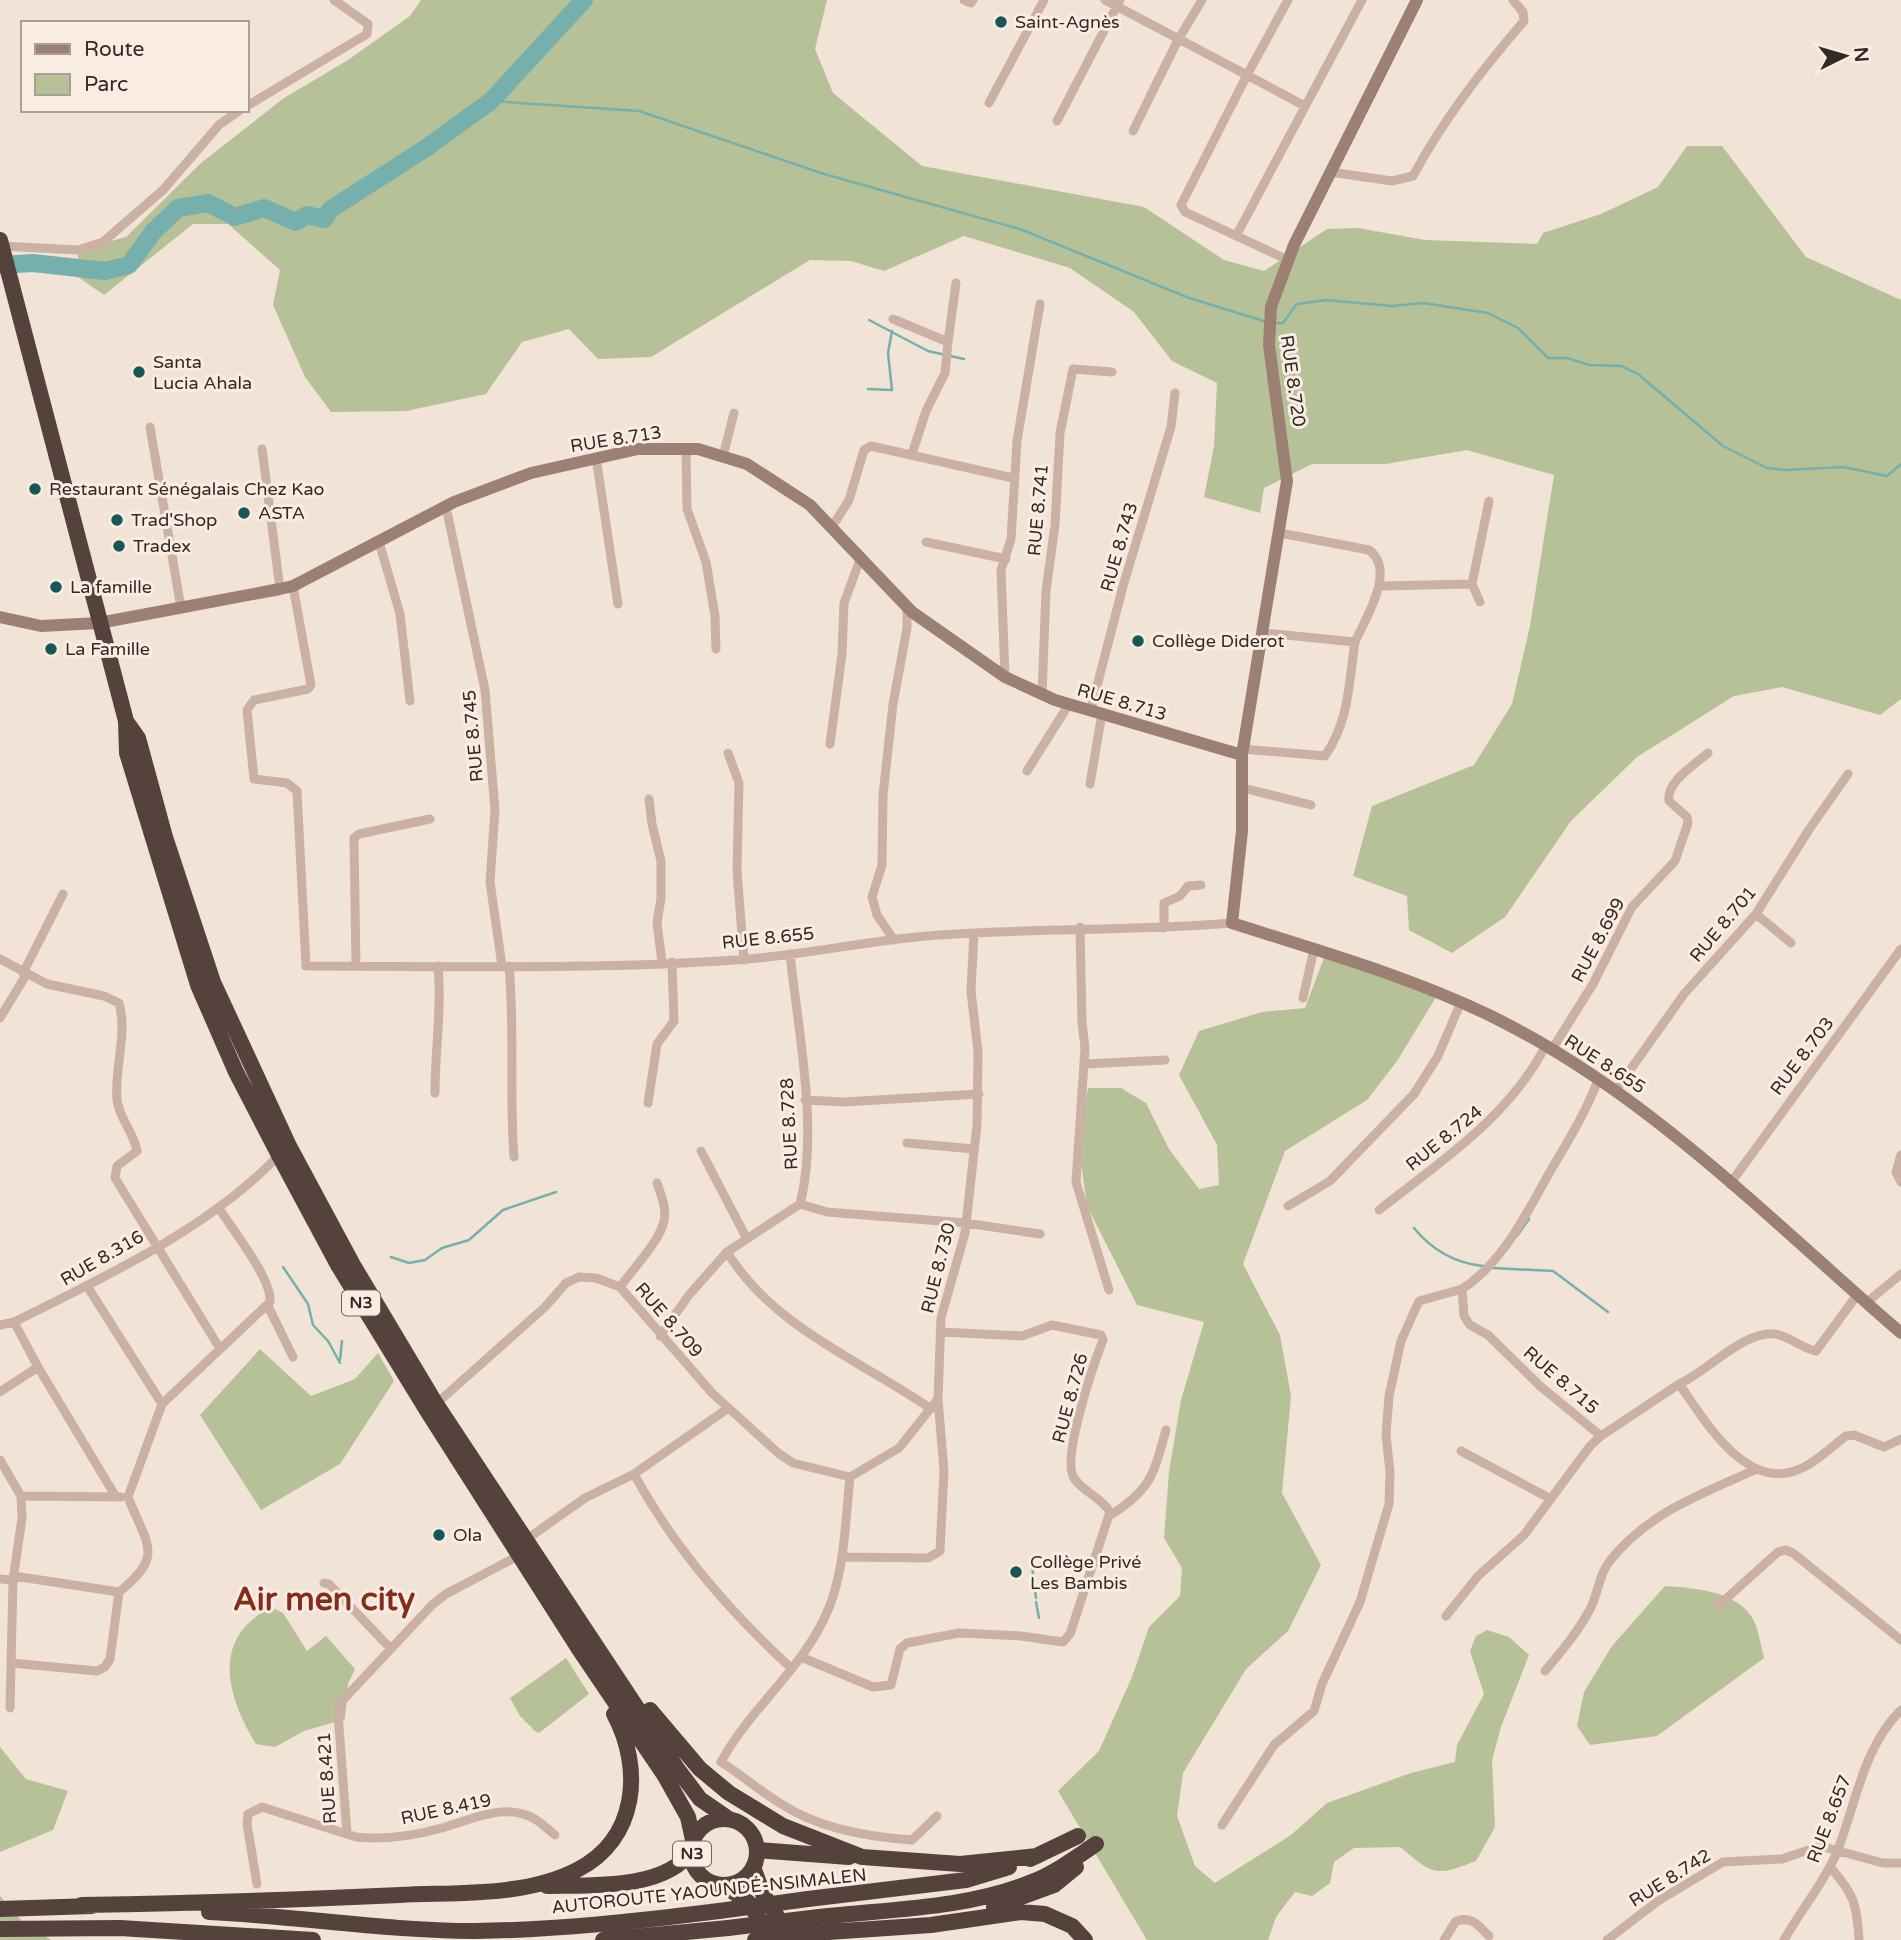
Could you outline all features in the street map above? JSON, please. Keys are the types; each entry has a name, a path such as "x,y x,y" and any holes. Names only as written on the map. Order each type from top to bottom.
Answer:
{"highway":[{"name":"N3","path":"1,243 126,721 127,752 140,802 198,985 236,1072 383,1341 579,1649 680,1801 692,1845 693,1861 704,1878 723,1885 748,1902 774,1940"},
{"name":"N3","path":"126,721 138,738 165,837 213,982 254,1072 346,1253 436,1404 676,1767 700,1798 748,1829 763,1895 792,1940"},
{"path":"591,1635 700,1769 729,1793 783,1826 862,1857"},
{"path":"529,1887 579,1870 600,1854 621,1828 630,1808 632,1762 626,1740 579,1649"},
{"name":"N3","path":"692,1845 707,1824 729,1819"},
{"name":"AUTOROUTE YAOUNDÉ-NSIMALEN","path":"1,1909 81,1905 271,1915 361,1926 473,1931 595,1926 967,1880 1037,1856 1079,1836"},
{"name":"AUTOROUTE YAOUNDÉ-NSIMALEN","path":"603,1940 953,1902 994,1894 1047,1875 1096,1844 1076,1867 1044,1889 989,1909 904,1924"},
{"path":"81,1905 295,1900 644,1880 684,1863 692,1845"},
{"path":"755,1858 862,1857 960,1864 1037,1856"},
{"name":"N3","path":"723,1885 739,1882 755,1858"},
{"path":"755,1940 904,1924 931,1925 1021,1912 1045,1914 1072,1926 1085,1940"},
{"path":"0,1929 120,1928 313,1940"},
{"path":"197,1933 252,1940"}],"main road":[{"name":"RUE 8.720","path":"1242,752 1280,533 1287,464 1269,322 1288,260 1417,0"},
{"name":"RUE 8.713","path":"0,617 41,626 99,624 287,587 446,507 531,473 638,449 686,449 747,464 810,505 907,606 948,640 1005,677 1042,695 1069,704 1242,752"},
{"path":"1232,923 1241,849 1242,752"},
{"name":"RUE 8.655","path":"1232,923 1314,949 1461,1002 1616,1090 1668,1128 1901,1334"}],"street":[{"path":"248,105 367,34 368,24 334,0"},
{"path":"964,0 971,3 973,0"},
{"path":"989,103 1044,0"},
{"path":"1105,0 1118,3 1178,40 1305,106"},
{"path":"1133,131 1178,40 1202,0"},
{"path":"1288,0 1181,205 1185,212 1288,260"},
{"path":"1236,236 1362,0"},
{"path":"1330,172 1392,181 1413,176 1420,159 1474,80 1524,21 1523,12 1513,0"},
{"path":"1057,121 1118,3"},
{"path":"1,243 78,250 103,242 163,190 219,125 237,112"},
{"path":"912,454 926,411 945,373 956,283"},
{"path":"1005,677 1000,578 1011,539 1013,478 1040,304"},
{"path":"892,319 947,342"},
{"name":"RUE 8.741","path":"1042,695 1046,591 1055,525 1060,433 1073,369 1112,372"},
{"name":"RUE 8.743","path":"1090,784 1097,711 1123,586 1171,427 1175,393"},
{"path":"723,456 734,413"},
{"path":"150,427 181,608"},
{"path":"832,527 849,500 867,447 912,454 1013,478"},
{"path":"262,449 287,587"},
{"path":"686,449 686,502 706,565 715,615 716,649"},
{"path":"596,457 618,604"},
{"path":"1480,602 1472,584 1489,501"},
{"name":"RUE 8.745","path":"446,507 485,690 495,810 491,882 513,1011 510,1100 514,1157"},
{"path":"1242,752 1325,756 1335,742 1346,712 1355,642 1381,586 1377,560 1369,550 1280,533"},
{"path":"379,542 400,614 410,701"},
{"path":"926,542 1006,559"},
{"path":"830,744 842,654 844,603 861,558"},
{"path":"1381,586 1472,584"},
{"name":"RUE 8.655","path":"287,587 311,685 308,689 254,700 247,710 254,779 287,783 297,791 306,966 744,960 894,940 974,933 1080,927 1164,928 1232,923"},
{"path":"894,940 877,915 872,897 882,865 883,795 893,704 907,628 907,606"},
{"path":"1264,633 1355,642"},
{"path":"1027,771 1069,704"},
{"path":"729,753 739,783 737,871 744,960"},
{"name":"RUE 8.699","path":"1548,1049 1593,984 1626,916 1675,861 1688,817 1669,802 1668,794 1671,786 1708,753"},
{"name":"RUE 8.701","path":"1616,1090 1684,995 1756,914 1810,828 1848,774"},
{"path":"1243,788 1311,805"},
{"path":"648,1103 657,1044 674,1021 675,1013 667,962 657,923 661,898 661,861 649,799"},
{"path":"356,966 354,838 359,834 430,819"},
{"path":"1164,928 1164,903 1181,896 1188,886 1201,885"},
{"path":"0,1018 63,894"},
{"path":"1756,914 1791,943"},
{"path":"1080,927 1085,1064 1076,1182 1110,1290"},
{"name":"RUE 8.730","path":"842,1557 928,1558 940,1551 944,1471 938,1399 941,1318 966,1223 979,1094 978,1052 971,1002 974,933"},
{"name":"RUE 8.703","path":"1730,1184 1901,948"},
{"path":"1303,998 1314,949"},
{"name":"RUE 8.728","path":"790,954 809,1146 807,1179 800,1204"},
{"path":"0,959 47,984 104,996 119,1003 124,1022 116,1068 117,1105 137,1151 117,1167 115,1178 219,1347"},
{"path":"435,1093 435,1039 441,996 438,966"},
{"path":"1288,1206 1329,1181 1414,1094 1438,1056 1461,1002"},
{"name":"RUE 8.724","path":"1379,1210 1494,1119 1548,1049"},
{"path":"1085,1064 1165,1060"},
{"path":"1222,1825 1274,1745 1314,1711 1322,1684 1360,1602 1389,1504 1387,1407 1401,1341 1419,1301 1462,1289 1472,1282 1518,1229 1566,1145 1598,1080"},
{"path":"805,1100 844,1102 979,1094"},
{"path":"908,1143 974,1149"},
{"path":"701,1151 747,1239"},
{"name":"RUE 8.316","path":"0,1325 14,1322 87,1286 219,1208 243,1191 279,1155"},
{"path":"1901,1155 1896,1172 1901,1182"},
{"path":"620,1287 658,1236 664,1222 664,1206 657,1183"},
{"path":"660,1336 689,1295 727,1251 800,1204 827,1212 966,1223 1040,1234"},
{"path":"11,1663 97,1671 105,1667 110,1659 119,1592 142,1573 148,1559 148,1549 128,1497 162,1404 219,1347 268,1306 271,1296 260,1271 219,1208"},
{"path":"727,1251 738,1270 787,1319 931,1409"},
{"path":"1862,1299 1901,1274"},
{"name":"RUE 8.709","path":"436,1404 545,1307 566,1283 579,1277 596,1278 620,1287 660,1336 727,1409 793,1463 850,1477"},
{"path":"87,1286 162,1404"},
{"name":"RUE 8.715","path":"1462,1289 1464,1316 1470,1325 1488,1335 1540,1386 1601,1436 1759,1334 1779,1335 1816,1351 1862,1299"},
{"path":"268,1306 293,1357"},
{"path":"14,1322 116,1497"},
{"name":"RUE 8.726","path":"940,1332 1022,1336 1052,1325 1097,1332 1103,1340 1086,1386 1070,1458 1073,1478 1106,1506 1109,1516"},
{"path":"0,1392 38,1367"},
{"path":"1679,1384 1719,1438 1757,1469 1771,1473 1801,1469 1846,1436 1854,1435 1884,1447 1901,1439"},
{"path":"937,1816 912,1840 870,1836 816,1822 786,1807 720,1762 730,1744 801,1657 828,1611 842,1557 850,1477 893,1452 938,1399"},
{"path":"527,1539 585,1498 634,1474 727,1409"},
{"path":"801,1657 873,1687 882,1687 891,1685 895,1678 900,1649 907,1643 959,1633 1063,1642 1070,1634 1109,1516 1141,1494 1155,1468 1166,1430"},
{"path":"1446,1616 1478,1576 1524,1535 1601,1436"},
{"path":"1461,1451 1550,1499"},
{"path":"0,1460 21,1496 22,1518 14,1578 10,1708"},
{"path":"1545,1671 1565,1648 1590,1611 1605,1569 1619,1552 1679,1502 1757,1469"},
{"path":"634,1474 656,1515 690,1562 790,1668"},
{"path":"21,1496 128,1497"},
{"path":"1719,1605 1778,1552 1786,1550 1804,1561 1901,1640"},
{"name":"RUE 8.421","path":"347,1834 339,1706 446,1594 520,1555"},
{"path":"0,1579 14,1578 119,1592"},
{"path":"324,1583 330,1584 391,1649"},
{"name":"RUE 8.657","path":"1784,1940 1830,1867 1870,1757 1883,1731 1901,1710"},
{"name":"RUE 8.419","path":"257,1884 247,1824 248,1814 254,1808 271,1807 347,1834 371,1838 435,1830 492,1813 513,1812 535,1818 555,1835"},
{"name":"RUE 8.742","path":"1607,1940 1714,1865 1734,1861 1782,1859 1820,1846 1884,1863 1901,1863"},
{"path":"1830,1867 1849,1888 1855,1900 1858,1940"},
{"path":"1444,1940 1456,1921 1464,1918 1474,1921 1489,1936"}],"green space":[{"path":"421,0 827,0 815,49 833,93 922,166 1144,207 1224,260 1264,271 1327,229 1358,228 1425,240 1537,244 1543,233 1601,214 1658,187 1687,146 1722,146 1806,257 1901,300 1901,699 1880,715 1782,687 1734,696 1637,757 1571,821 1505,917 1452,953 1409,930 1407,896 1353,876 1372,806 1474,765 1512,704 1530,626 1554,475 1467,450 1386,464 1312,464 1264,488 1260,513 1204,497 1214,446 1217,383 1172,361 1134,312 1070,268 964,236 884,271 851,261 810,260 651,357 598,359 569,329 522,342 486,394 406,411 331,412 305,377 273,305 280,270 228,224 193,224 104,295 78,277 78,250 126,237 201,163 284,98 348,60 410,16"},
{"path":"1324,958 1438,994 1397,1061 1367,1100 1285,1151 1243,1264 1280,1335 1291,1396 1282,1493 1321,1565 1288,1631 1246,1669 1183,1773 1177,1816 1195,1866 1215,1883 1291,1835 1327,1803 1411,1773 1455,1762 1457,1745 1484,1694 1470,1651 1476,1636 1487,1630 1509,1637 1529,1655 1501,1727 1492,1760 1495,1827 1476,1861 1443,1871 1428,1868 1400,1847 1354,1848 1334,1862 1330,1883 1312,1896 1295,1892 1276,1917 1268,1940 1147,1940 1058,1791 1099,1751 1132,1677 1149,1627 1180,1596 1182,1568 1164,1538 1169,1472 1181,1400 1204,1322 1137,1305 1087,1206 1078,1141 1088,1088 1121,1088 1146,1103 1169,1149 1199,1189 1219,1185 1217,1145 1179,1075 1199,1031 1262,1012 1305,1008"},
{"path":"260,1349 311,1396 355,1379 378,1353 394,1381 340,1464 261,1510 200,1415"},
{"path":"1665,1586 1715,1593 1738,1603 1754,1621 1764,1658 1657,1736 1590,1745 1577,1726 1584,1692 1612,1646"},
{"path":"269,1606 283,1613 307,1651 326,1636 355,1669 348,1684 345,1719 304,1731 275,1747 256,1744 236,1702 230,1671 235,1641 244,1628"},
{"path":"566,1658 589,1694 539,1733 536,1732 520,1716 510,1698"},
{"path":"0,1747 26,1779 68,1791 53,1830 0,1852"},
{"path":"0,1896 21,1920 51,1940 0,1940"}],"waterway":[{"path":"0,265 33,263 105,271 129,265 153,232 178,208 208,203 235,217 264,208 296,222 307,215 324,219 331,209 426,148 491,101 584,0"},
{"path":"491,101 639,111 824,174 1020,229 1189,298 1267,322"},
{"path":"1274,323 1283,323 1297,304 1326,300 1392,306 1423,303 1488,313 1518,328 1548,358 1567,358 1589,365 1621,366 1638,374 1723,446 1767,468 1786,470 1843,467 1887,476 1901,464"},
{"path":"869,320 928,351 964,359"},
{"path":"868,389 892,390 888,353 892,331"},
{"path":"391,1257 409,1263 425,1260 442,1248 469,1240 503,1210 556,1192"},
{"path":"1517,1236 1529,1219"},
{"path":"1414,1228 1444,1254 1483,1266"},
{"path":"283,1267 308,1304 313,1325 328,1341 340,1363"},
{"path":"1493,1268 1553,1271 1608,1312"},
{"path":"340,1360 342,1341"},
{"path":"1032,1565 1036,1598"},
{"path":"1036,1602 1039,1618"}],"place":[{"name":"Saint-Agnès","path":"1001,22"},
{"name":"Santa Lucia Ahala","path":"139,372"},
{"name":"Restaurant Sénégalais Chez Kao","path":"35,489"},
{"name":"ASTA","path":"244,513"},
{"name":"Trad'Shop","path":"117,520"},
{"name":"Tradex","path":"119,546"},
{"name":"La famille","path":"56,587"},
{"name":"Collège Diderot","path":"1138,641"},
{"name":"La Famille","path":"51,649"},
{"name":"Ola","path":"439,1535"},
{"name":"Collège Privé Les Bambis","path":"1016,1572"}],"district":[{"name":"Air men city","path":"324,1600"}]}
